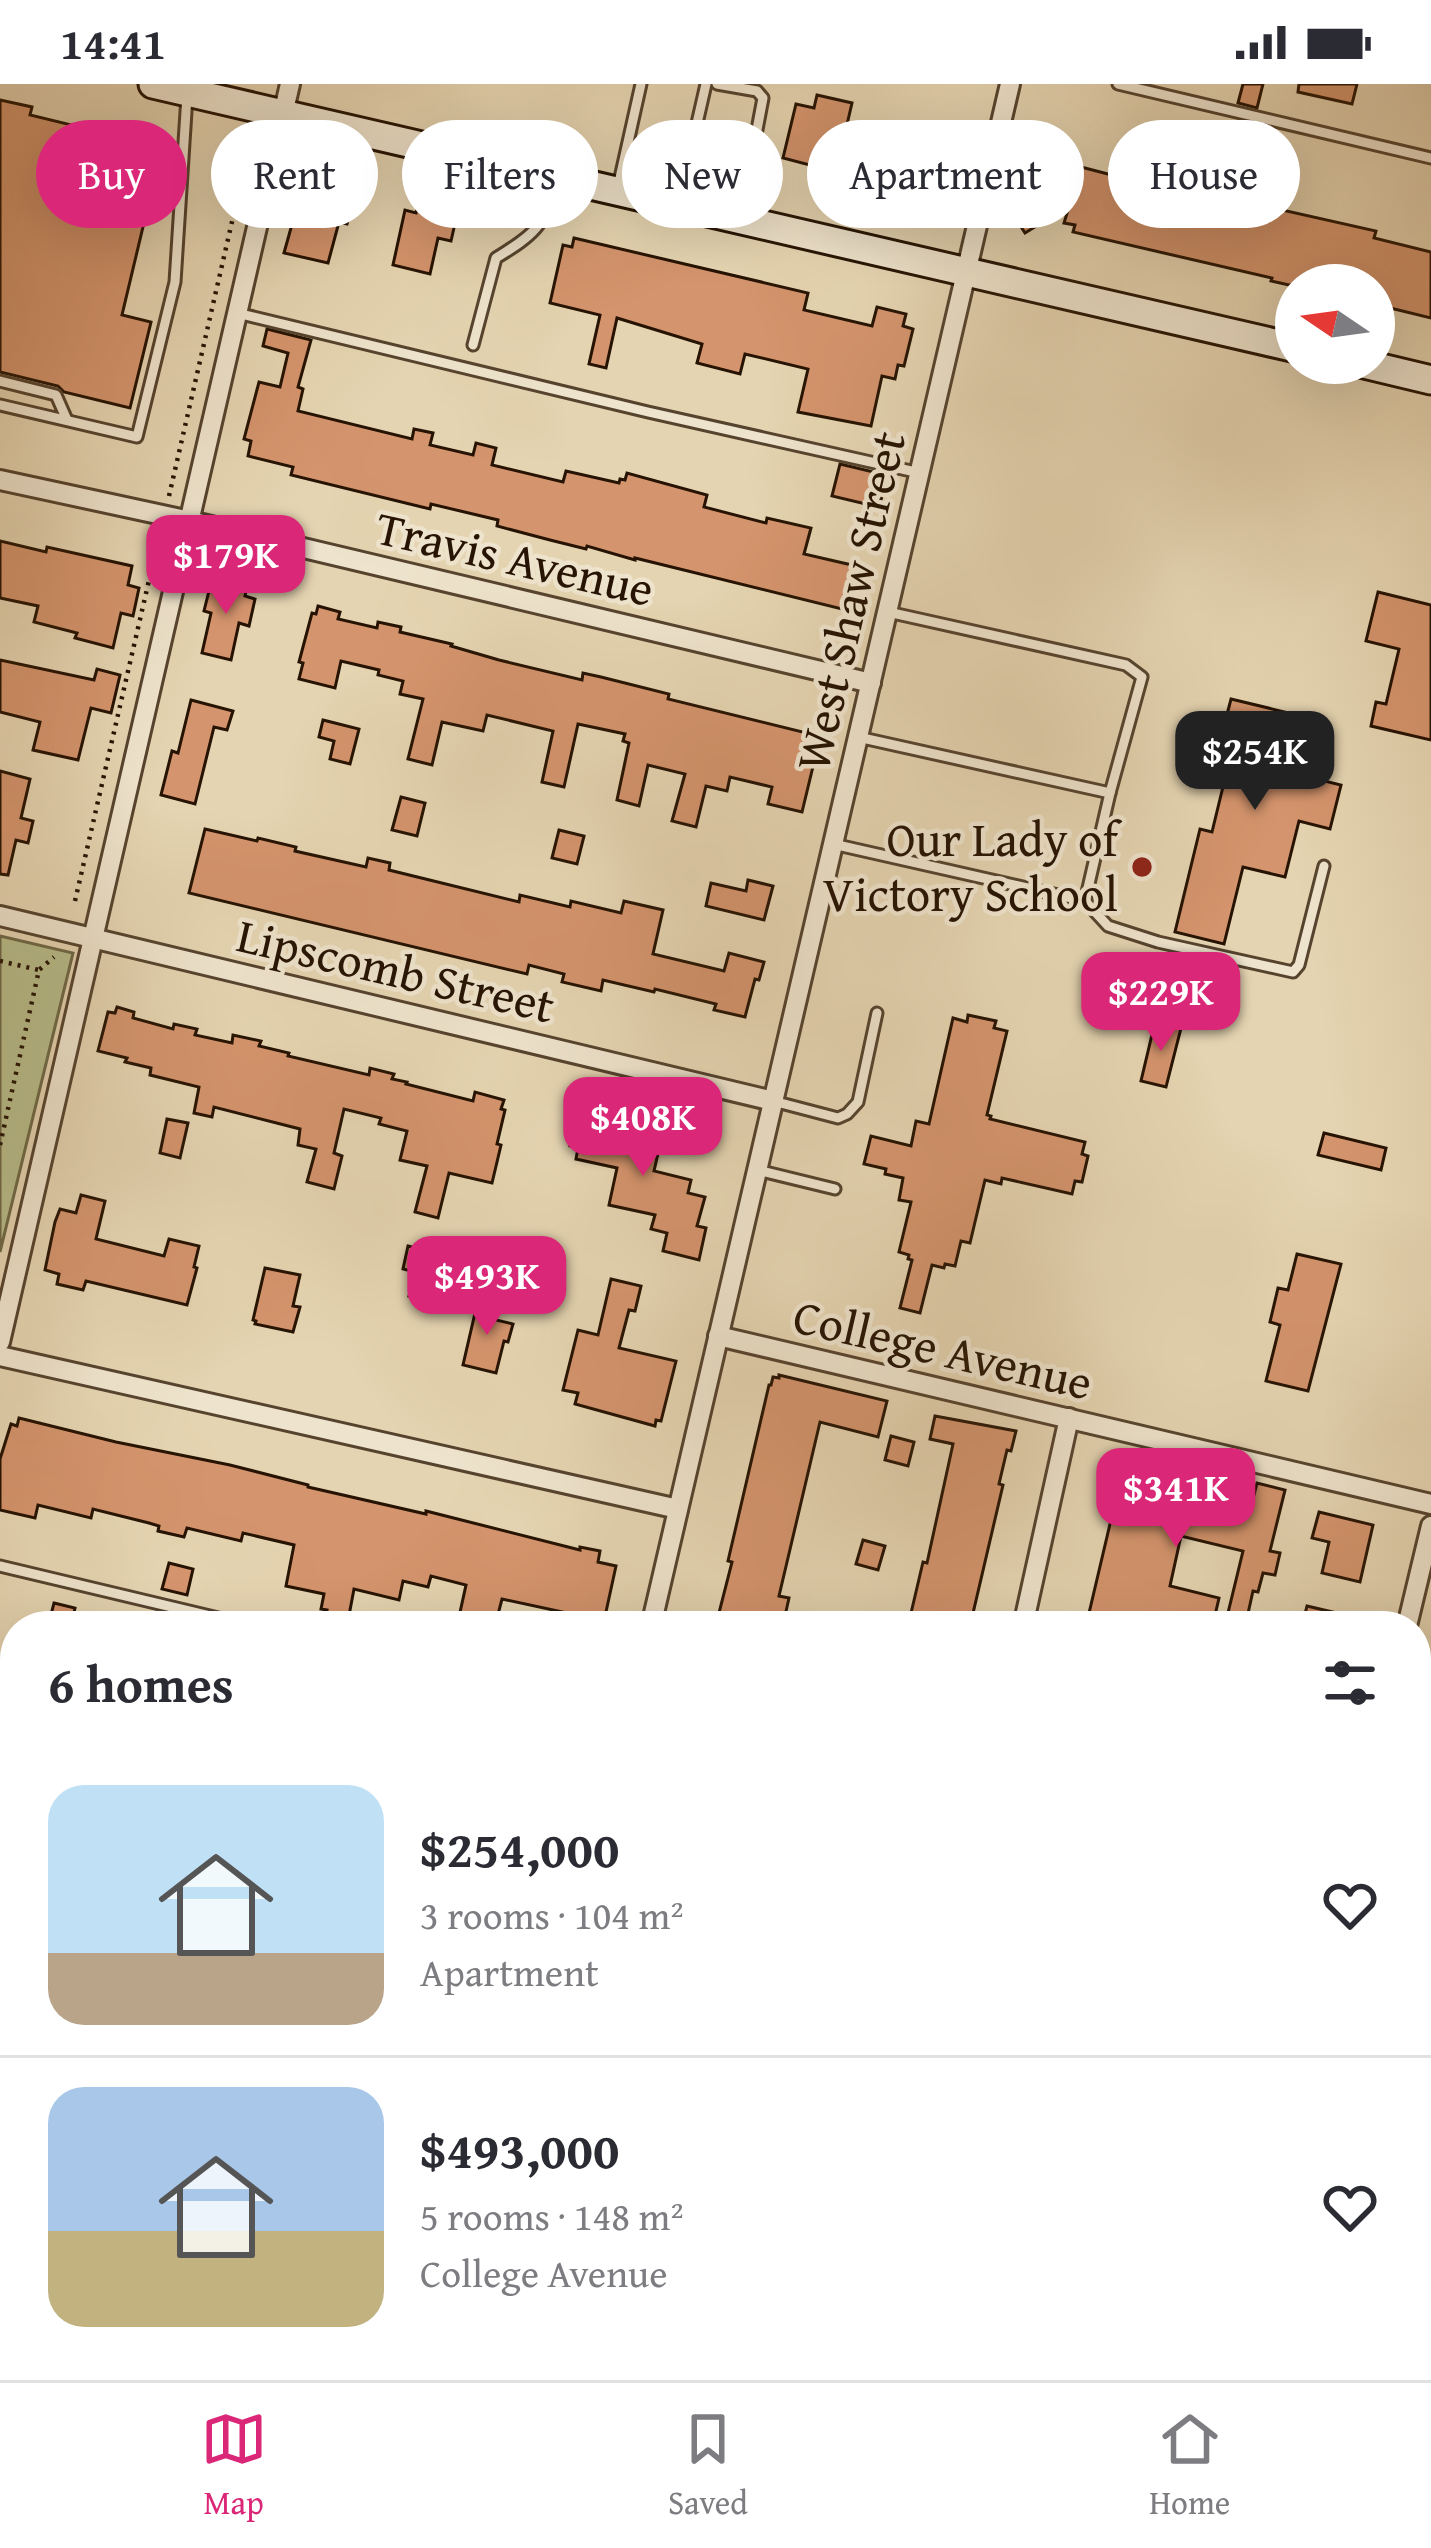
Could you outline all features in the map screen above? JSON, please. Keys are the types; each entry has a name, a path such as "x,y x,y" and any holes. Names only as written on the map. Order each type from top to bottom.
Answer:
{"main road":[{"path":"153,84 402,143"},
{"path":"598,188 622,193"},
{"path":"775,228 1275,343"},
{"path":"1395,371 1431,380"}],"street":[{"path":"0,1342 290,84"},
{"name":"West Shaw Street","path":"654,1611 1010,84"},
{"name":"Travis Avenue","path":"0,480 872,683"},
{"name":"Lipscomb Street","path":"0,916 773,1101"},
{"name":"College Avenue","path":"718,1336 1431,1504"},
{"path":"0,1356 678,1509"},
{"path":"1025,1611 1069,1418"},
{"path":"1411,1611 1431,1526"}],"lane":[{"path":"617,192 641,84"},
{"path":"698,120 706,84"},
{"path":"717,84 757,91 763,98 759,120"},
{"path":"1118,84 1431,158"},
{"path":"0,405 137,437 175,282 187,92"},
{"path":"473,345 496,258 537,228"},
{"path":"237,313 920,473"},
{"path":"0,381 56,395 67,421"},
{"path":"888,612 1126,665 1142,676 1085,901"},
{"path":"858,737 1110,793"},
{"path":"833,844 1085,901 1108,926 1157,942 1293,972 1299,965 1324,866"},
{"path":"773,1101 838,1118 848,1114 858,1102 877,1013"},
{"path":"757,1170 835,1189"},
{"path":"0,1566 189,1611"}],"path":[{"path":"0,1144 39,970 54,957"},
{"path":"0,961 39,970"}],"green space":[{"path":"0,936 73,953 0,1252"}],"building":[{"path":"1243,84 1263,84 1257,108 1238,103"},
{"path":"1299,84 1357,84 1352,104 1298,92"},
{"path":"817,95 852,103 848,120 807,120 807,164 783,158 796,104 814,108"},
{"path":"0,100 32,107 30,115 51,120 36,120 36,228 143,228 122,315 151,322 130,408 0,372"},
{"path":"1084,168 1108,174 1108,228 1300,228 1300,214 1376,231 1374,238 1431,252 1431,318 1395,309 1395,264 1275,264 1275,282 1073,232 1084,228"},
{"path":"402,224 402,228 454,228 451,241 438,238 430,274 393,265"},
{"path":"291,228 337,228 328,263 284,253"},
{"path":"574,238 808,293 804,310 872,326 877,307 906,314 903,326 913,329 904,366 898,365 895,379 882,376 871,426 798,412 808,369 745,354 740,374 697,363 702,344 617,318 606,368 589,364 600,315 550,303 563,245 572,247"},
{"path":"267,329 311,340 298,387 303,389 298,411 412,439 414,429 433,433 430,445 473,455 476,443 496,448 492,465 563,482 566,471 619,483 627,473 707,495 704,507 766,523 767,518 811,528 804,554 856,566 846,610 550,540 497,526 498,520 431,504 430,509 291,475 293,467 248,456 251,441 244,439 259,382 280,387 288,353 263,346"},
{"path":"840,464 882,474 881,479 886,480 881,500 876,499 874,506 832,496"},
{"path":"0,541 132,566 128,585 139,588 133,616 121,613 113,648 34,622 38,606 0,598"},
{"path":"212,579 247,587 245,596 255,599 249,626 239,623 231,660 202,653 211,613 204,611"},
{"path":"1378,592 1431,605 1431,740 1371,726 1376,702 1386,704 1399,649 1366,641"},
{"path":"318,606 340,612 338,619 377,628 378,622 401,627 400,632 499,660 582,680 583,673 601,677 669,694 668,699 815,735 812,749 817,750 802,812 768,804 772,787 730,777 727,791 706,786 696,827 672,821 685,774 648,765 639,806 617,800 629,743 623,741 625,734 578,724 564,787 542,782 553,731 487,715 483,731 442,722 432,765 408,759 423,699 400,694 403,681 341,661 335,688 299,679 303,663 299,662"},
{"path":"0,660 94,680 97,669 120,675 111,713 91,708 78,760 33,750 40,722 0,712"},
{"path":"1231,699 1322,721 1308,777 1341,785 1330,829 1299,821 1285,877 1243,867 1224,944 1175,932 1200,829 1212,832 1237,729 1224,726"},
{"path":"191,700 233,711 227,730 214,727 195,804 161,795"},
{"path":"323,720 359,729 350,764 330,759 334,741 319,737"},
{"path":"0,771 30,779 21,818 33,821 28,843 16,840 8,875 0,874"},
{"path":"401,797 425,803 417,836 392,830"},
{"path":"205,829 366,867 368,858 390,863 389,870 519,902 520,895 621,913 624,901 663,910 653,954 724,971 729,953 764,962 745,1017 714,1010 716,1004 655,989 603,980 601,991 562,982 564,974 529,965 527,974 189,893"},
{"path":"559,830 584,836 577,864 552,858"},
{"path":"748,880 773,886 764,920 706,906 711,883 746,891"},
{"path":"117,1007 134,1012 133,1018 173,1029 174,1024 197,1029 195,1035 232,1043 233,1035 261,1041 259,1046 288,1056 369,1075 370,1068 394,1074 392,1079 406,1084 473,1101 475,1092 504,1100 492,1183 449,1173 438,1218 415,1212 427,1166 400,1160 407,1131 379,1124 381,1118 344,1109 334,1153 342,1156 334,1189 307,1182 316,1149 298,1145 300,1129 214,1107 212,1117 194,1113 199,1087 150,1075 151,1068 98,1051 108,1012 115,1013"},
{"path":"968,1015 996,1021 994,1028 1007,1031 987,1115 990,1119 1085,1142 1082,1154 1088,1156 1082,1182 1075,1181 1072,1194 1002,1178 1001,1184 985,1180 970,1243 961,1241 955,1266 932,1265 920,1313 900,1308 912,1260 899,1252 911,1202 899,1200 903,1178 864,1164 871,1136 911,1146 916,1121 929,1124 953,1018 967,1022"},
{"path":"1155,1022 1181,1028 1166,1087 1141,1081"},
{"path":"630,1101 647,1105 642,1131 662,1136 654,1171 691,1180 688,1193 705,1197 697,1226 706,1228 699,1260 663,1251 667,1233 651,1229 655,1215 609,1205 617,1168 576,1159 578,1148 570,1146 577,1116 624,1127"},
{"path":"167,1119 188,1123 180,1158 160,1153"},
{"path":"1324,1133 1386,1148 1381,1170 1318,1155"},
{"path":"81,1195 105,1201 96,1239 164,1256 169,1239 199,1246 187,1305 86,1281 83,1290 57,1284 59,1274 45,1270 55,1222 60,1209 76,1213"},
{"path":"408,1246 478,1263 467,1309 409,1296 415,1272 403,1269"},
{"path":"516,1251 554,1260 547,1288 518,1281 521,1271 512,1269"},
{"path":"1297,1254 1341,1264 1308,1391 1266,1381 1280,1325 1270,1322 1278,1288 1288,1290"},
{"path":"265,1268 300,1275 293,1306 300,1307 293,1332 253,1320"},
{"path":"611,1279 641,1286 619,1348 676,1361 661,1421 656,1420 655,1426 575,1404 578,1393 563,1390 578,1330 598,1335"},
{"path":"478,1300 500,1306 496,1320 513,1324 496,1373 463,1365"},
{"path":"773,1377 887,1401 878,1437 820,1422 779,1596 789,1598 786,1611 720,1611 769,1385"},
{"path":"935,1416 1016,1431 1011,1451 1007,1450 974,1611 912,1611 953,1444 930,1439"},
{"path":"19,1418 600,1551 598,1562 616,1566 606,1611 558,1611 502,1599 499,1611 460,1611 466,1585 431,1576 428,1587 403,1581 399,1600 354,1589 350,1611 327,1611 321,1609 324,1594 286,1586 294,1545 243,1533 241,1541 187,1528 184,1537 93,1509 91,1518 38,1505 35,1518 0,1510 0,1459 11,1424 17,1426"},
{"path":"891,1436 914,1442 908,1466 885,1460"},
{"path":"1126,1456 1181,1468 1171,1513 1208,1522 1215,1494 1252,1503 1257,1483 1285,1490 1270,1551 1280,1553 1275,1575 1263,1573 1249,1611 1228,1611 1243,1551 1181,1536 1170,1586 1219,1598 1216,1611 1090,1611"},
{"path":"1319,1512 1373,1525 1360,1582 1322,1573 1329,1542 1312,1538"},
{"path":"863,1540 885,1546 878,1570 856,1564"},
{"path":"169,1563 193,1569 187,1595 162,1589"},
{"path":"54,1603 75,1608 74,1611 52,1611"}],"place":[{"name":"Our Lady of Victory School","path":"1142,867"}]}
